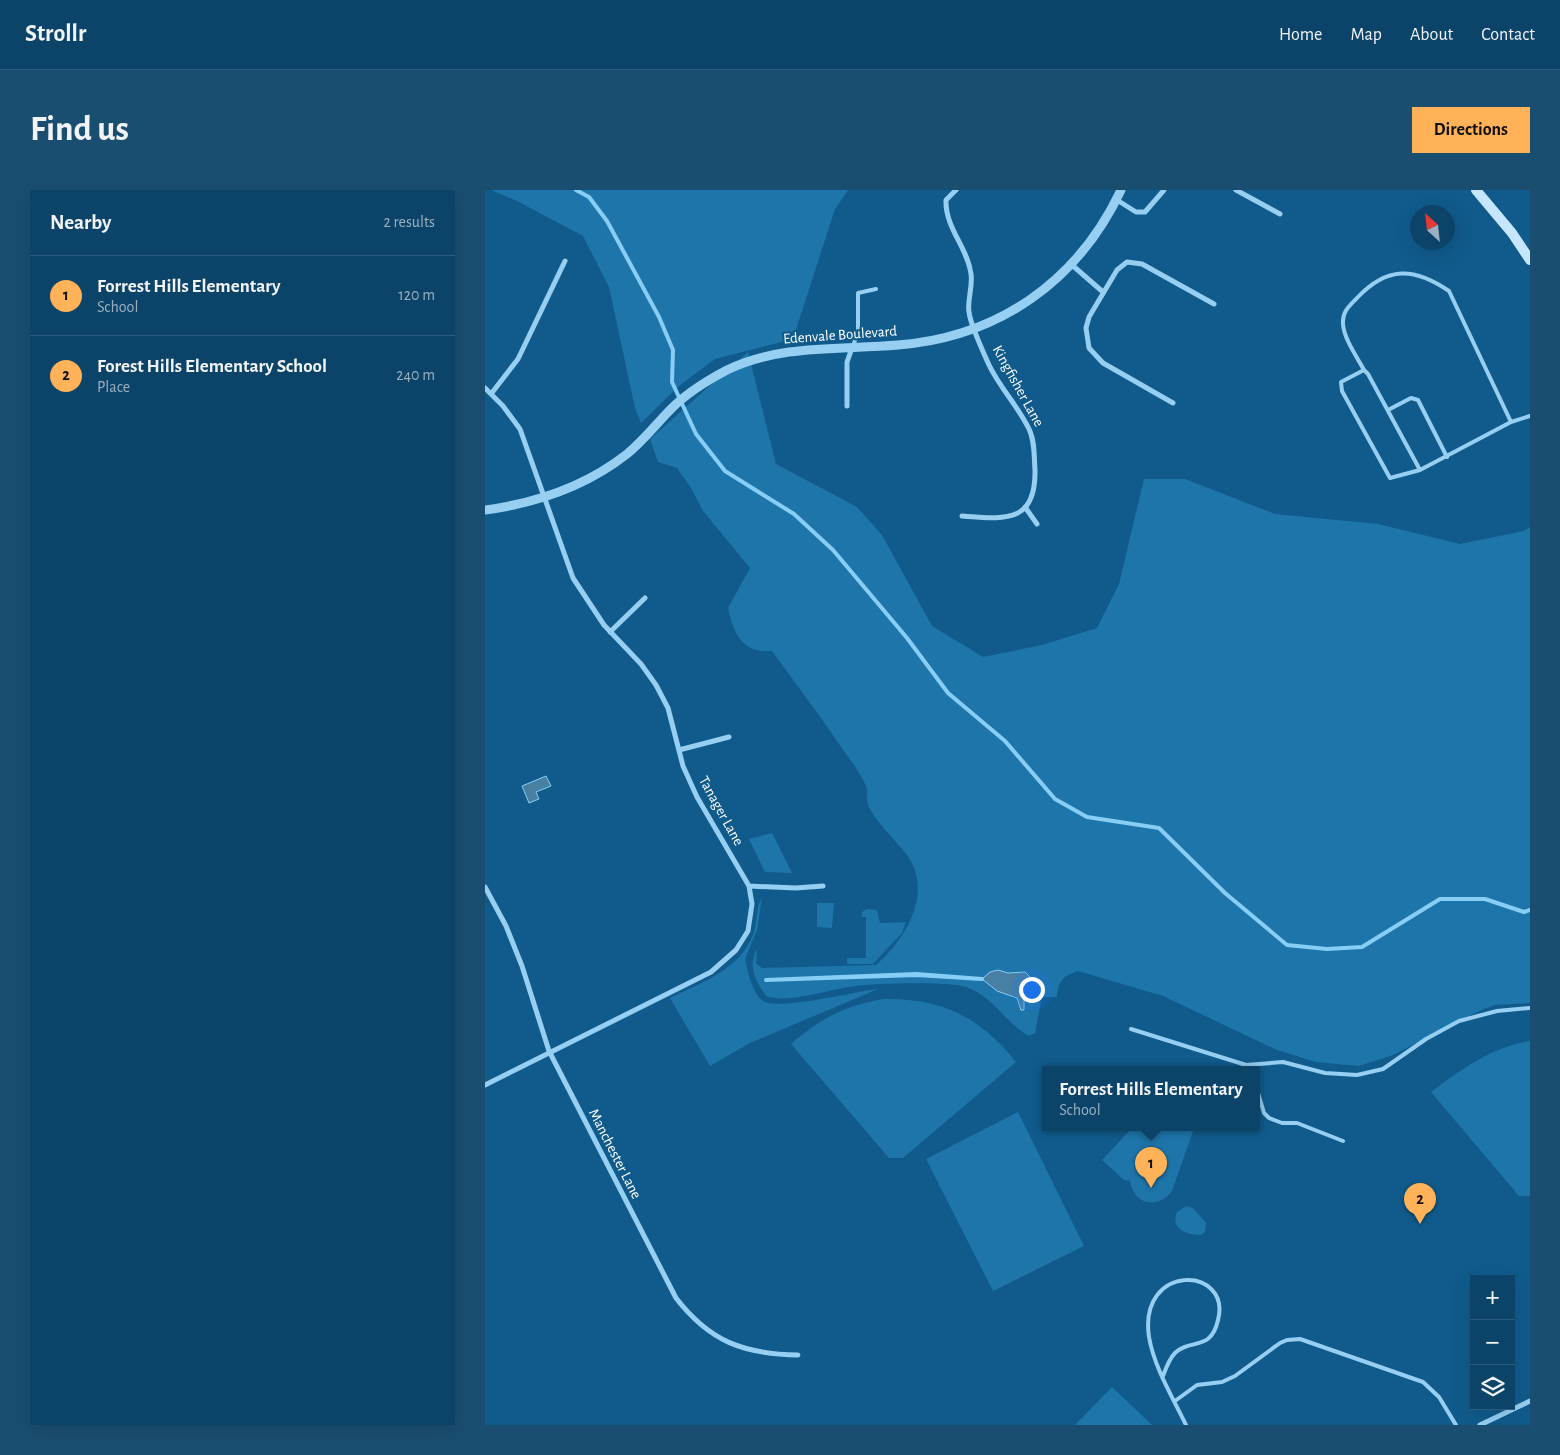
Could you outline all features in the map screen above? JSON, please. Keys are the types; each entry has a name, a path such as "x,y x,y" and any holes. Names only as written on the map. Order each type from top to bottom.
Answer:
{"main road":[{"path":"1476,190 1512,233 1530,260"}],"street":[{"name":"Kingfisher Lane","path":"955,190 946,200 945,213 971,274 969,313 989,365 1003,391 1030,430 1034,461 1034,492 1025,507"},
{"name":"Edenvale Boulevard","path":"485,510 515,506 545,498 578,485 605,470 628,453 673,407 699,386 728,370 759,358 791,350 852,348 932,341 975,329 1001,318 1027,302 1073,265 1093,240 1121,190"},
{"path":"1117,200 1136,212 1145,212 1164,190"},
{"path":"1236,190 1279,214"},
{"path":"491,394 518,359 565,261"},
{"path":"1173,403 1103,363 1089,348 1086,328 1089,317 1121,264 1134,261 1214,304"},
{"path":"1073,265 1103,292"},
{"path":"847,406 847,362 852,348"},
{"name":"Tanager Lane","path":"485,388 520,429 531,455 538,483 573,578 587,603 610,632 641,664 656,685 668,708 679,750 697,797 749,886 752,904 748,930 736,950 711,972 549,1051 485,1085"},
{"path":"962,516 1008,517 1025,507 1037,524"},
{"path":"610,632 645,598"},
{"path":"679,750 729,737"},
{"path":"749,886 796,888 823,886"},
{"name":"Manchester Lane","path":"485,887 506,926 522,966 549,1051 664,1277 691,1317 709,1333 731,1345 753,1352 798,1356"},
{"path":"1480,1425 1530,1401"}],"lane":[{"path":"1420,470 1368,374 1364,370 1343,325 1345,311 1363,292 1388,274 1402,273 1430,278 1449,291 1511,422"},
{"path":"852,348 858,333 858,293 876,289"},
{"path":"1364,370 1341,382 1342,391 1390,478 1420,470 1511,422 1530,416"},
{"path":"1388,410 1411,398 1418,400 1447,456"},
{"path":"1257,1066 1283,1062 1332,1074 1357,1075 1371,1073 1393,1063 1426,1039 1459,1021 1497,1011 1530,1008"},
{"path":"1131,1030 1247,1066"},
{"path":"1260,1100 1264,1113 1269,1118 1282,1123 1297,1123 1343,1141"},
{"path":"1163,1376 1170,1359 1177,1351 1203,1342 1215,1329 1219,1319 1219,1311 1214,1294 1202,1283 1194,1280 1185,1279 1167,1285 1160,1291 1151,1309 1149,1337 1163,1376 1186,1425"},
{"path":"1175,1400 1197,1385 1222,1382 1235,1376 1280,1343 1299,1339 1423,1382 1439,1397 1456,1425"}],"shaded area":[{"path":"491,190 848,190 835,209 793,339 715,359 679,386 641,423 635,408 609,287 583,236 515,200"},
{"path":"748,352 776,464 857,507 882,535 932,626 983,657 1042,645 1097,628 1119,584 1144,479 1185,479 1275,514 1378,524 1460,544 1524,531 1530,527 1530,1003 1495,1005 1481,1010 1393,1055 1359,1066 1316,1062 1277,1050 1163,996 1078,971 1062,980 1057,997 1042,997 1035,1033 1029,1036 984,997 966,987 957,985 926,983 873,984 807,996 775,998 766,996 754,973 753,961 757,949 756,963 762,968 876,965 906,929 917,899 918,884 915,869 907,855 871,810 867,802 865,783 816,711 772,651 753,649 746,645 736,633 728,608 750,568 703,511 691,488 677,468 658,462 650,439"},
{"path":"546,776 551,786 536,792 539,799 529,803 522,786"},
{"path":"772,833 792,873 765,872 749,839"},
{"path":"762,898 757,930 745,959 753,988 763,1001 785,1004 878,989 750,1043 710,1066 670,998 718,974 738,958 747,947 753,935 758,906"},
{"path":"817,903 834,903 832,928 817,927"},
{"path":"867,909 877,910 880,923 906,922 902,933 873,964 847,964 847,958 866,958 866,917 862,917 862,912"},
{"path":"998,970 1008,973 1025,972 1030,977 1032,988 1024,996 1024,1010 1021,1010 1017,998 997,991 982,979 990,972"},
{"path":"884,999 924,1002 958,1013 988,1033 1016,1062 903,1158 889,1158 791,1044 834,1014 857,1005"},
{"path":"1530,1041 1530,1196 1519,1196 1431,1092 1477,1060 1502,1048"},
{"path":"1018,1112 1084,1246 993,1291 926,1159"},
{"path":"1129,1131 1193,1131 1172,1191 1161,1201 1148,1202 1136,1196 1130,1181 1124,1180 1102,1160"},
{"path":"1186,1206 1193,1208 1206,1223 1205,1232 1201,1235 1190,1234 1178,1227 1175,1218 1177,1212"},
{"path":"1112,1387 1152,1425 1075,1425"}],"waterway":[{"path":"576,190 589,197 607,221 659,317 673,350 672,382 696,434 725,471 794,514 833,550 907,638 948,693 1005,741 1055,799 1087,817 1159,828 1225,893 1287,945 1327,949 1362,947 1440,899 1485,899 1524,912 1530,910"},
{"path":"916,974 982,979 916,975 766,980 916,974"}],"place":[{"name":"Forrest Hills Elementary","path":"1151,1188"},
{"name":"Forest Hills Elementary School","path":"1420,1224"}]}
